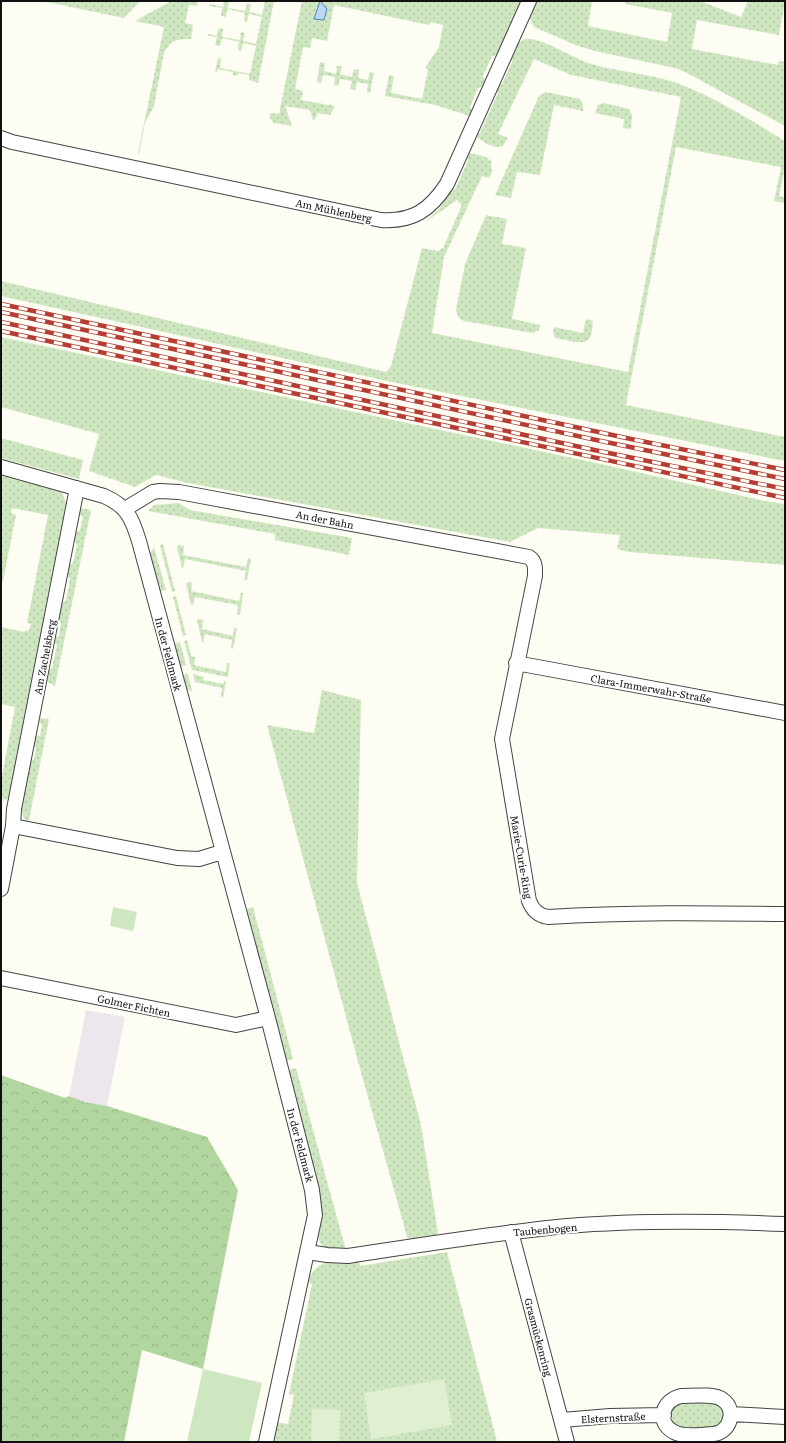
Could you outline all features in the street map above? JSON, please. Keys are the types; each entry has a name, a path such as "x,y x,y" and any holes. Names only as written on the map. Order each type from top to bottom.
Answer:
{"street":[{"name":"Am Mühlenberg","path":"5,141 381,220 395,221 408,218 430,206 447,184 529,1"},
{"path":"1,467 104,496 115,501 125,509"},
{"name":"Am Zachelsberg","path":"13,826 14,809 78,488"},
{"name":"An der Bahn","path":"125,509 153,492 179,492 529,557"},
{"name":"In der Feldmark","path":"125,509 130,517 139,541 268,1018 312,1190 315,1215 266,1442"},
{"name":"Marie-Curie-Ring","path":"529,557 533,560 535,566 535,576 516,663 502,739 529,901 536,913 548,917 678,912 785,914"},
{"name":"Clara-Immerwahr-Straße","path":"516,663 785,713"},
{"path":"1,889 13,826 177,858 199,859 222,852"},
{"name":"Golmer Fichten","path":"1,978 236,1025 268,1018"},
{"name":"Taubenbogen","path":"308,1252 348,1256 511,1232 568,1226 691,1222 785,1224"},
{"name":"Grasmückenring","path":"511,1232 567,1442"},
{"path":"681,1396 718,1397 723,1399 727,1404 731,1414 730,1422 722,1431 710,1434 681,1434 675,1433 669,1429 666,1424 664,1414 664,1410 669,1401 675,1397 681,1396"},
{"name":"Elsternstraße","path":"562,1420 664,1414"},
{"path":"731,1414 785,1417"}],"shaded area":[{"path":"86,1010 125,1017 107,1106 85,1102 69,1096"}],"green space":[{"path":"42,1 140,1 124,18"},
{"path":"171,1 198,1 197,6 189,5 185,23 193,25 191,39 174,41 169,45 164,53 154,106 145,123 139,154 138,153 164,27 135,21"},
{"path":"224,1 229,1 228,8 245,11 247,3 251,4 249,12 262,15 265,1 274,1 258,83 249,80 249,75 238,73 237,76 233,75 233,72 218,69 217,72 215,72 218,58 221,59 220,68 250,74 256,46 243,43 241,51 238,50 239,42 222,38 220,46 215,45 217,37 208,36 208,34 217,36 219,28 223,29 222,37 240,40 241,32 245,33 243,41 256,44 262,17 249,14 247,22 244,21 245,13 227,9 226,17 221,16 222,8 209,6 210,4 223,7"},
{"path":"302,1 521,1 497,55 492,56 483,76 486,81 483,86 478,88 470,107 472,112 470,116 435,105 385,96 389,75 394,76 391,93 422,99 428,70 425,68 439,47 443,25 430,22 429,25 334,5 327,41 312,38 310,48 303,47 295,89 303,91 301,100 335,106 330,115 318,113 313,120 310,110 285,106 292,126 274,123 271,120 270,113 279,114"},
{"path":"536,1 592,1 588,26 667,42 672,13 625,4 626,1 700,1 741,17 748,1 785,1 779,35 697,20 692,49 778,65 779,61 785,62 785,126 675,68 595,51 578,46 534,27 530,19 530,12"},
{"path":"525,39 532,39 547,44 588,63 677,83 719,102 785,141 785,172 779,196 785,198 785,203 774,201 781,167 676,147 626,405 785,437 785,461 387,381 1,296 1,281 386,372 391,366 422,248 438,251 443,248 462,205 457,200 424,223 440,208 450,191 455,190 468,160 466,155 467,153 470,153 483,156 491,161 492,172 489,178 482,176 444,257 432,333 628,372 681,97 571,75 534,59 498,134 508,138 503,146 492,146 475,136 480,133 498,93 496,90 498,85 502,84 512,62 510,57 518,43"},
{"path":"320,62 325,63 324,71 336,74 337,66 342,66 340,74 352,77 354,69 359,70 358,78 368,80 370,72 374,73 370,93 367,92 368,84 357,82 355,90 350,89 352,81 340,79 338,86 334,85 335,77 323,75 321,83 317,82"},
{"path":"546,92 580,99 583,105 583,111 554,105 540,175 517,172 511,198 495,195 538,98"},
{"path":"604,103 629,109 632,115 631,129 623,128 624,119 595,113 598,105"},
{"path":"486,215 507,219 502,244 526,248 512,319 541,325 539,330 533,333 464,321 457,314 456,310 465,264"},
{"path":"586,319 593,321 591,335 586,341 578,342 555,338 553,332 554,327 583,333"},
{"path":"1,337 601,464 765,501 785,504 785,565 629,552 617,549 620,535 538,528 510,542 188,483 156,475 135,487 89,471 99,434 1,407"},
{"path":"1,438 83,460 79,479 1,458"},
{"path":"1,474 59,490 63,495 68,509 11,796 8,799 1,799 1,781 15,707 1,704 1,627 25,632 26,630 29,631 31,624 27,623 48,515 12,508 11,513 16,515 3,581 1,581"},
{"path":"179,503 190,510 352,538 349,555 275,540 275,534 148,511 154,505"},
{"path":"79,508 91,510 55,686 45,680 47,670 52,668 57,645 53,642 54,637 59,636 61,622 57,619 60,603 66,601 70,579 66,573 67,567 73,563 77,545 73,539 74,533 80,530 83,518 79,513"},
{"path":"163,544 175,591 172,592 160,545"},
{"path":"179,545 184,546 183,555 246,567 248,558 251,559 247,580 244,580 246,571 185,559 182,568 177,547"},
{"path":"154,547 166,590 159,592 149,555"},
{"path":"186,583 192,583 191,591 239,601 241,593 243,593 240,615 237,614 238,605 195,597 193,605 191,605"},
{"path":"176,596 186,635 183,636 173,597"},
{"path":"197,620 203,620 202,629 233,636 234,628 237,628 233,649 231,648 232,640 205,634 202,642"},
{"path":"187,640 191,656 195,657 194,665 226,672 227,663 230,663 228,677 192,670 184,641"},
{"path":"180,642 186,665 180,667 182,675 188,674 192,691 185,689 173,644"},
{"path":"193,674 204,677 203,680 223,684 224,681 226,682 223,698 221,697 222,688 195,682"},
{"path":"322,690 361,700 357,883 421,1125 438,1233 431,1244 410,1247 267,725 314,733"},
{"path":"38,718 49,719 29,820 27,821 21,810 21,802 29,762 34,759 36,748 33,745 35,736 40,736 42,725"},
{"path":"113,907 137,912 133,931 110,926"},
{"path":"253,907 293,1059 286,1061 246,909"},
{"path":"296,1068 347,1254 327,1251 320,1243 318,1236 321,1215 321,1198 289,1070"},
{"path":"1,1075 65,1098 69,1096 85,1102 107,1106 207,1137 238,1190 203,1369 142,1350 124,1442 1,1442"},
{"path":"447,1252 497,1441 272,1442 276,1422 288,1424 294,1395 289,1394 312,1284 308,1282 316,1268 328,1262 335,1261 358,1260 360,1266"},
{"path":"203,1369 262,1383 249,1442 187,1442"},
{"path":"444,1379 452,1425 371,1439 364,1393"},
{"path":"710,1400 725,1409 722,1427 684,1431 673,1426 670,1413 677,1401"},
{"path":"312,1409 340,1410 339,1442 311,1442"}],"water":[{"path":"320,1 327,9 324,20 314,19"}],"railway":[{"path":"1,304 631,439 785,470"},
{"path":"1,312 785,479"},
{"path":"1,322 599,451 785,489"},
{"path":"1,331 785,498"}]}
